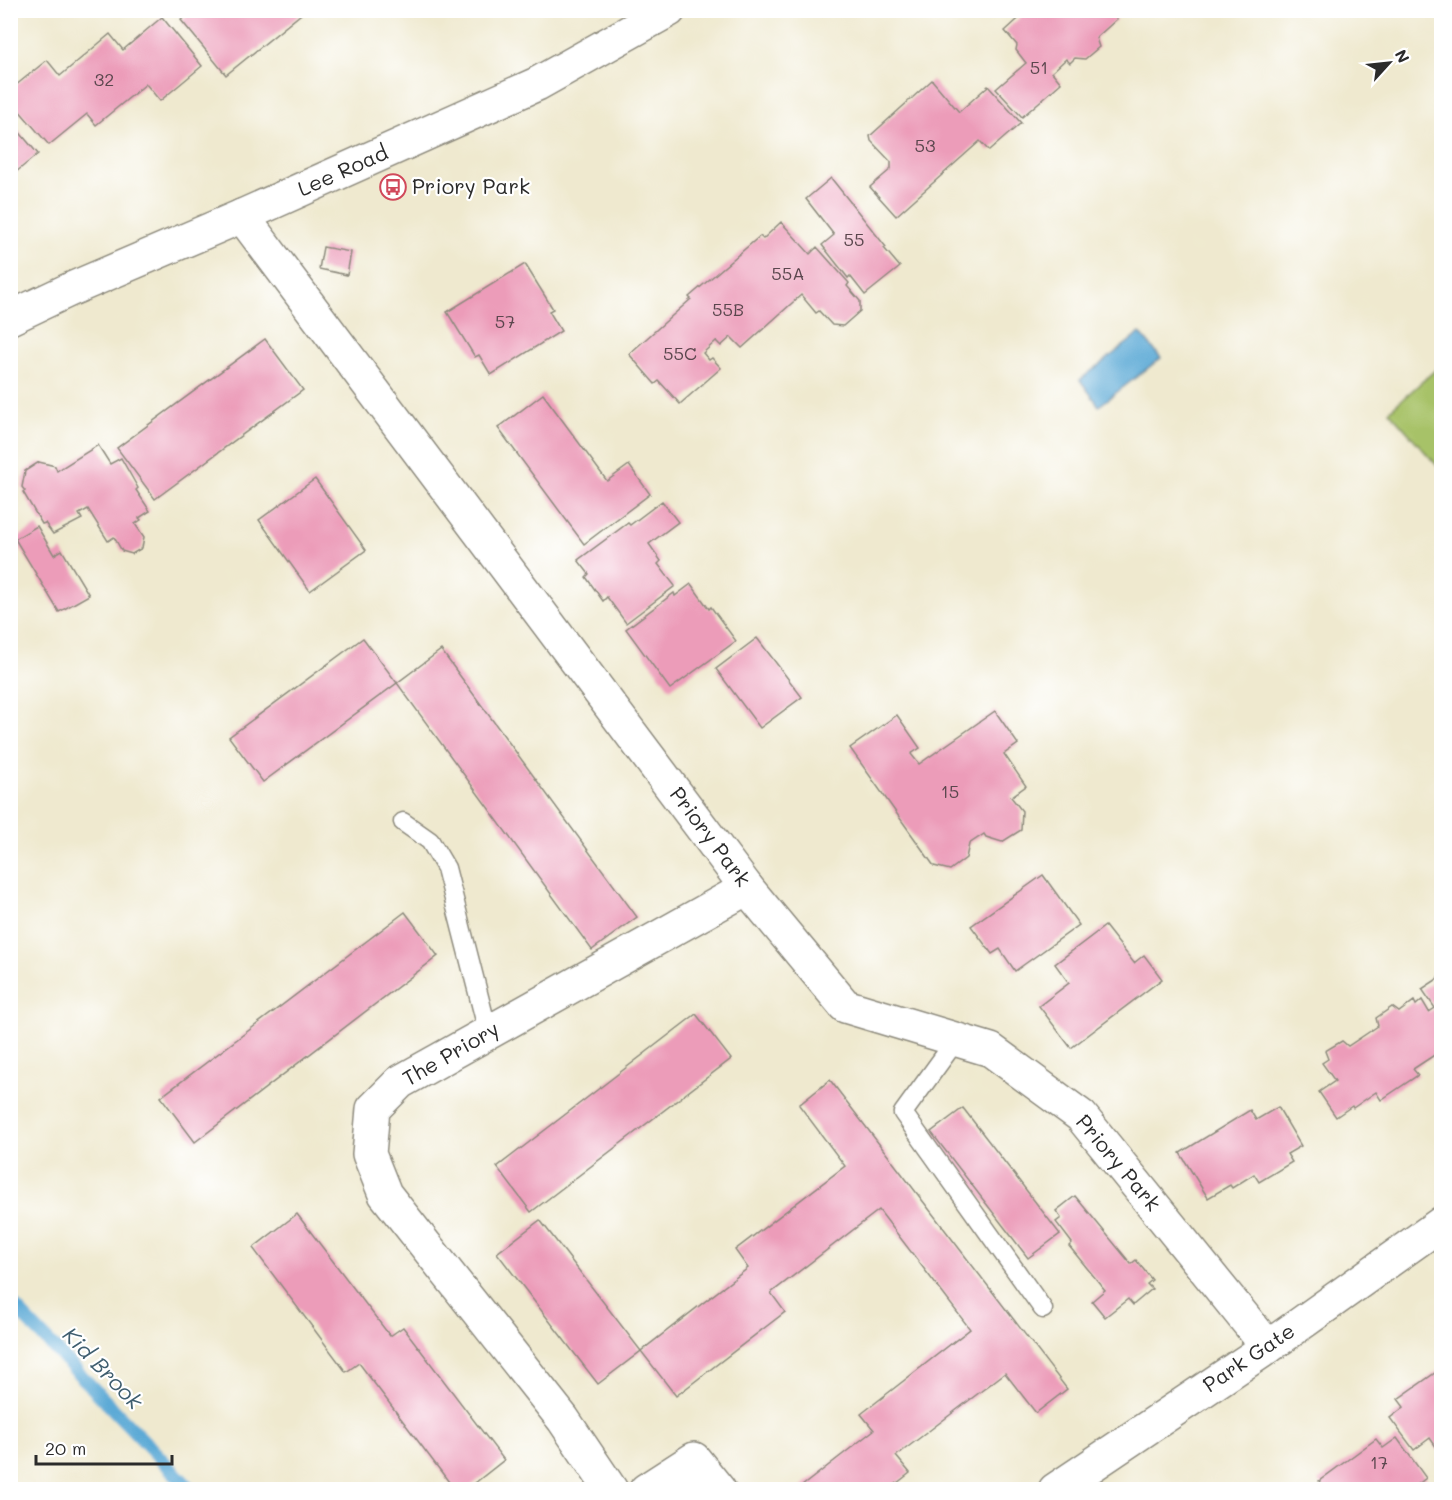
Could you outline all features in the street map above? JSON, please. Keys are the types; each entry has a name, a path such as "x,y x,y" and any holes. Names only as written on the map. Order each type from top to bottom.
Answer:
{"street":[{"name":"Lee Road","path":"10,318 537,84 669,10"},
{"name":"Priory Park","path":"242,216 747,888 845,1006 991,1050 1081,1116 1268,1347"},
{"name":"The Priory","path":"611,1490 563,1419 384,1194 369,1154 373,1109 400,1082 747,888"},
{"name":"Park Gate","path":"1055,1490 1268,1347 1442,1223"},
{"path":"646,1490 694,1458 719,1490"}],"lane":[{"path":"403,822 430,841 446,868 488,1032"},
{"path":"956,1040 903,1113 1043,1309"}],"green space":[{"path":"1441,365 1441,470 1389,411"}],"water":[{"path":"1140,333 1161,358 1099,406 1080,380"}],"building":[{"path":"194,10 306,10 226,75 181,20"},
{"path":"1028,10 1116,10 1112,14 1117,19 1096,38 1099,47 1085,59 1075,58 1070,63 1066,59 1052,72 1061,83 1022,117 996,89 1026,63 1016,50 1017,45 1005,31"},
{"path":"162,17 202,66 160,101 146,84 96,125 87,114 49,145 10,100 10,90 47,60 60,76 110,34 123,50"},
{"path":"932,80 959,112 988,86 1021,123 989,151 980,141 896,216 870,187 891,169 891,162 871,141 870,136"},
{"path":"10,121 38,154 10,177"},
{"path":"831,178 900,267 865,295 850,276 848,278 822,245 834,235 806,199"},
{"path":"781,222 810,254 817,247 849,283 847,286 860,301 860,311 843,326 832,325 819,311 816,313 801,295 742,348 731,337 721,346 716,341 703,353 709,360 712,358 721,368 680,404 659,381 655,384 629,354 691,299 689,297 760,236 763,239"},
{"path":"323,247 351,252 347,275 319,269"},
{"path":"525,264 553,309 549,311 561,331 491,375 479,355 475,357 447,312"},
{"path":"265,339 303,390 155,499 117,448"},
{"path":"543,394 607,481 629,465 650,494 584,544 498,428"},
{"path":"98,445 110,464 121,458 138,488 136,490 150,511 139,518 141,520 135,524 144,537 142,548 132,554 122,551 114,537 108,541 88,509 79,514 82,519 53,534 45,523 42,524 23,492 25,491 22,487 25,471 39,462 55,466 57,471"},
{"path":"315,479 366,550 310,591 259,520"},
{"path":"662,501 678,522 649,544 661,561 658,564 675,586 626,623 607,597 603,601 586,577 589,574 578,560"},
{"path":"37,526 54,555 62,550 89,595 59,612 15,539"},
{"path":"691,584 736,641 670,689 626,629 674,593 675,596"},
{"path":"363,638 397,683 263,782 229,737"},
{"path":"757,638 802,697 760,728 716,669"},
{"path":"441,650 637,917 592,950 397,683"},
{"path":"995,711 1018,744 1004,754 1026,786 1011,797 1022,811 1021,830 1002,842 986,837 984,834 969,844 966,858 950,870 934,866 850,748 897,715 920,748 911,754 919,764"},
{"path":"1043,875 1079,925 1015,971 1000,949 992,954 971,926"},
{"path":"405,912 438,956 195,1142 161,1097"},
{"path":"1105,926 1134,963 1144,955 1162,979 1071,1048 1039,1006 1069,983 1055,964"},
{"path":"1442,976 1442,1050 1413,1069 1418,1075 1381,1100 1376,1092 1336,1117 1319,1092 1335,1081 1322,1063 1328,1059 1325,1051 1342,1041 1348,1046 1378,1026 1376,1018 1392,1007 1399,1012 1414,1001 1416,1005 1422,1000 1429,1012 1435,1008 1422,989"},
{"path":"696,1014 731,1059 531,1212 497,1167"},
{"path":"830,1080 1067,1389 1036,1413 1005,1373 896,1456 910,1473 888,1490 797,1490 874,1430 861,1414 970,1329 879,1210 771,1293 785,1312 676,1396 641,1351 748,1268 735,1250 845,1166 799,1105"},
{"path":"1278,1107 1301,1146 1287,1154 1292,1162 1259,1182 1254,1174 1232,1188 1230,1185 1208,1198 1180,1153 1250,1110 1256,1120"},
{"path":"963,1108 1060,1234 1028,1258 931,1132"},
{"path":"1075,1196 1131,1264 1136,1260 1152,1280 1147,1284 1152,1289 1133,1305 1128,1299 1105,1317 1092,1301 1105,1290 1069,1246 1072,1243 1056,1222 1061,1218 1056,1211"},
{"path":"297,1214 390,1336 403,1327 504,1460 466,1490 455,1490 359,1363 346,1372 253,1248"},
{"path":"540,1220 641,1351 598,1384 497,1253"},
{"path":"1442,1368 1442,1449 1439,1451 1430,1438 1414,1450 1390,1418 1404,1407 1398,1399"},
{"path":"1397,1438 1426,1478 1413,1488 1415,1490 1325,1490 1319,1481 1376,1439 1383,1448"}],"waterway":[{"name":"Kid Brook","path":"10,1302 191,1490"}],"place":[{"name":"Priory Park","path":"393,187"}]}
